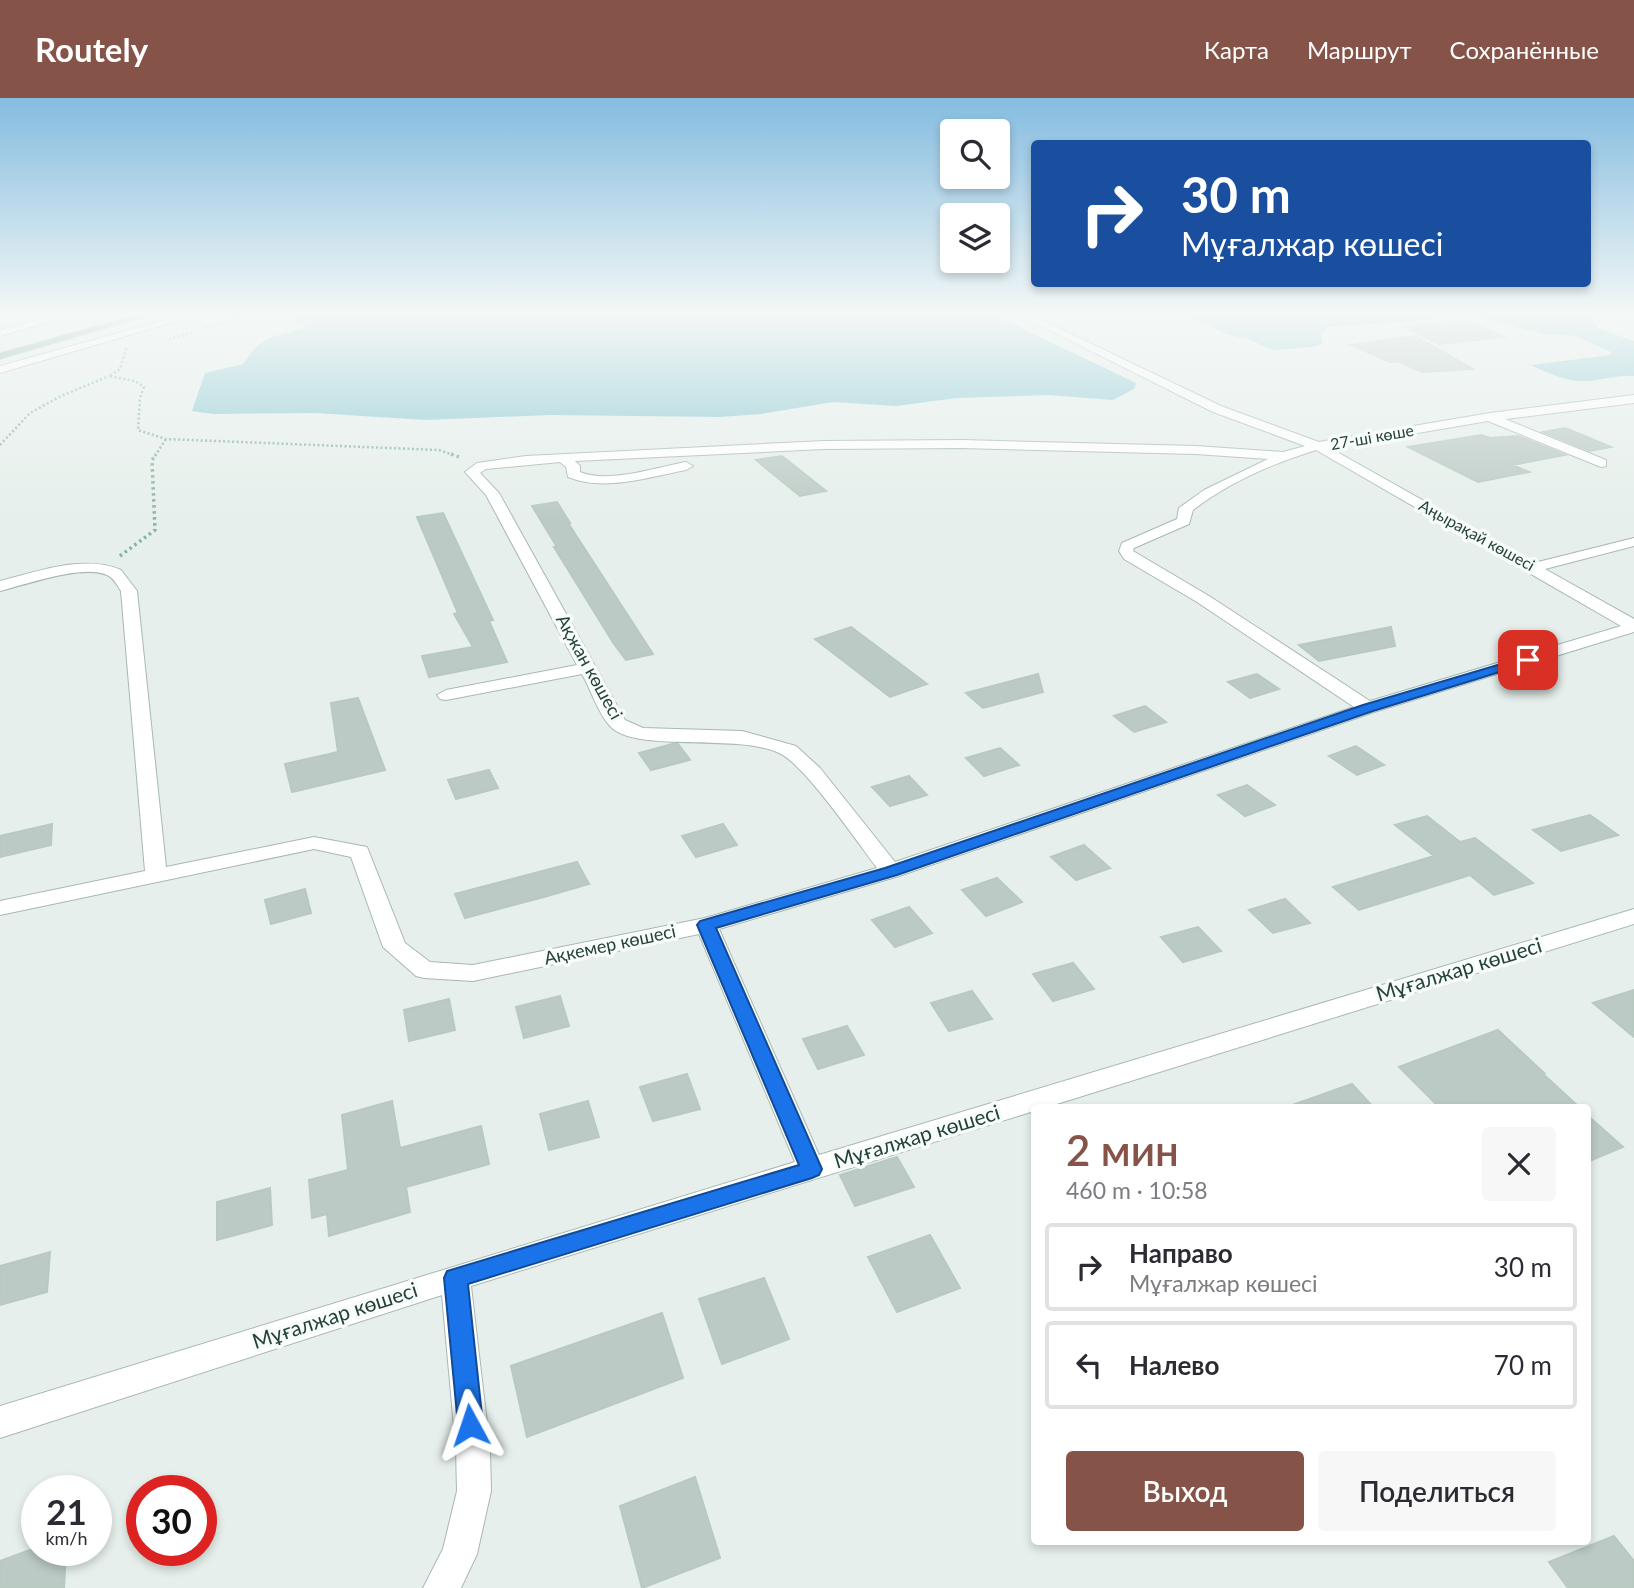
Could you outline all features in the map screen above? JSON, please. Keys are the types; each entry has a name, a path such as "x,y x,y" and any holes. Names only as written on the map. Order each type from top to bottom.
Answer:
{"street":[{"name":"Аңырақай көшесі","path":"1163,383 1217,409 1318,446 1535,567 1634,627"},
{"name":"27-ші көше","path":"1283,456 1318,446 1490,417 1634,399"},
{"path":"1490,417 1601,463"},
{"path":"477,469 564,459 824,446 962,444 1196,450 1283,456"},
{"path":"1283,456 1201,496 1186,508 1184,521 1127,547 1126,551 1368,708"},
{"path":"564,459 573,466 573,474 580,479 609,479 695,464"},
{"name":"Ақжан көшесі","path":"477,469 618,724 640,734 742,737 789,750 813,772 891,871"},
{"path":"1535,567 1634,542"},
{"path":"0,586 103,567 115,572 129,591 156,874"},
{"name":"Ақкемер көшесі","path":"0,908 314,843 360,852 395,947 424,970 473,973 706,925 891,871 1368,708 1634,627"},
{"path":"446,695 589,668"},
{"name":"Мұғалжар көшесі","path":"0,1422 456,1278 1634,916"},
{"path":"706,925 812,1169"},
{"path":"441,1588 459,1554 474,1491 456,1278"}],"path":[{"path":"0,445 11,437 27,415 56,398 94,383"},
{"path":"137,383 144,387 140,398 138,430 166,439 293,447 439,450 477,469"},
{"path":"103,567 128,552 155,530 152,460 166,439"}],"water":[{"path":"202,383 1136,383 1134,389 1113,400 1048,395 957,398 896,406 833,402 761,414 720,417 550,415 425,420 315,413 213,414 192,411"}],"building":[{"path":"1565,428 1611,447 1590,451 1543,432"},
{"path":"1481,435 1490,438 1518,436 1565,455 1512,465 1529,472 1478,482 1408,447"},
{"path":"782,456 826,491 800,496 756,460"},
{"path":"557,502 653,654 626,660 614,644 532,506"},
{"path":"443,513 493,620 489,621 507,662 429,677 422,656 473,647 454,614 458,613 417,517"},
{"path":"851,627 927,684 890,697 815,639"},
{"path":"1391,627 1395,646 1319,661 1299,645"},
{"path":"1038,674 1043,692 983,708 966,693"},
{"path":"1257,674 1279,689 1250,698 1228,682"},
{"path":"358,698 385,770 292,792 285,764 338,752 331,703"},
{"path":"1145,706 1166,722 1134,732 1114,716"},
{"path":"678,744 690,760 651,770 639,753"},
{"path":"1356,746 1384,765 1357,775 1329,756"},
{"path":"1000,748 1019,765 984,776 966,758"},
{"path":"489,770 498,788 456,799 448,780"},
{"path":"909,776 927,795 890,806 872,787"},
{"path":"1247,785 1275,805 1245,816 1218,795"},
{"path":"1590,815 1618,835 1561,851 1533,830"},
{"path":"1427,816 1460,842 1475,838 1533,883 1494,895 1470,875 1359,910 1333,887 1434,856 1395,825"},
{"path":"52,824 51,845 0,857 0,836"},
{"path":"723,824 737,845 696,857 682,836"},
{"path":"1084,845 1110,868 1076,880 1051,857"},
{"path":"577,862 589,884 465,918 455,894"},
{"path":"997,878 1022,902 986,916 962,890"},
{"path":"305,889 311,913 271,924 265,900"},
{"path":"1285,899 1310,923 1273,933 1249,910"},
{"path":"909,907 932,933 895,947 872,920"},
{"path":"1198,927 1221,951 1183,962 1161,937"},
{"path":"1073,963 1094,989 1053,1001 1033,974"},
{"path":"1634,990 1634,1037 1593,1003"},
{"path":"972,991 992,1019 949,1031 931,1003"},
{"path":"560,996 569,1026 524,1038 516,1007"},
{"path":"449,999 455,1030 409,1041 404,1010"},
{"path":"847,1026 864,1055 818,1069 803,1039"},
{"path":"1498,1030 1576,1104 1436,1104 1399,1067"},
{"path":"687,1074 700,1109 653,1121 640,1087"},
{"path":"1352,1084 1370,1104 1295,1104"},
{"path":"392,1101 400,1148 481,1126 489,1164 406,1187 410,1212 329,1236 327,1214 312,1218 309,1180 348,1170 342,1115"},
{"path":"588,1101 599,1137 549,1150 540,1114"},
{"path":"1591,1119 1623,1147 1591,1160"},
{"path":"897,1157 914,1187 855,1206 840,1175"},
{"path":"270,1188 272,1225 217,1240 217,1202"},
{"path":"930,1235 960,1288 897,1312 868,1257"},
{"path":"50,1252 47,1292 0,1305 0,1266"},
{"path":"764,1278 789,1339 722,1364 699,1299"},
{"path":"662,1313 683,1378 527,1437 511,1366"},
{"path":"695,1477 720,1558 642,1588 620,1506"},
{"path":"1614,1536 1634,1561 1634,1588 1568,1588 1549,1562"},
{"path":"21,1553 21,1566 65,1566 64,1588 0,1588 0,1561"}],"route":[{"path":"470,1425 456,1278 812,1169 706,925 891,871 1368,708 1528,660"}]}
